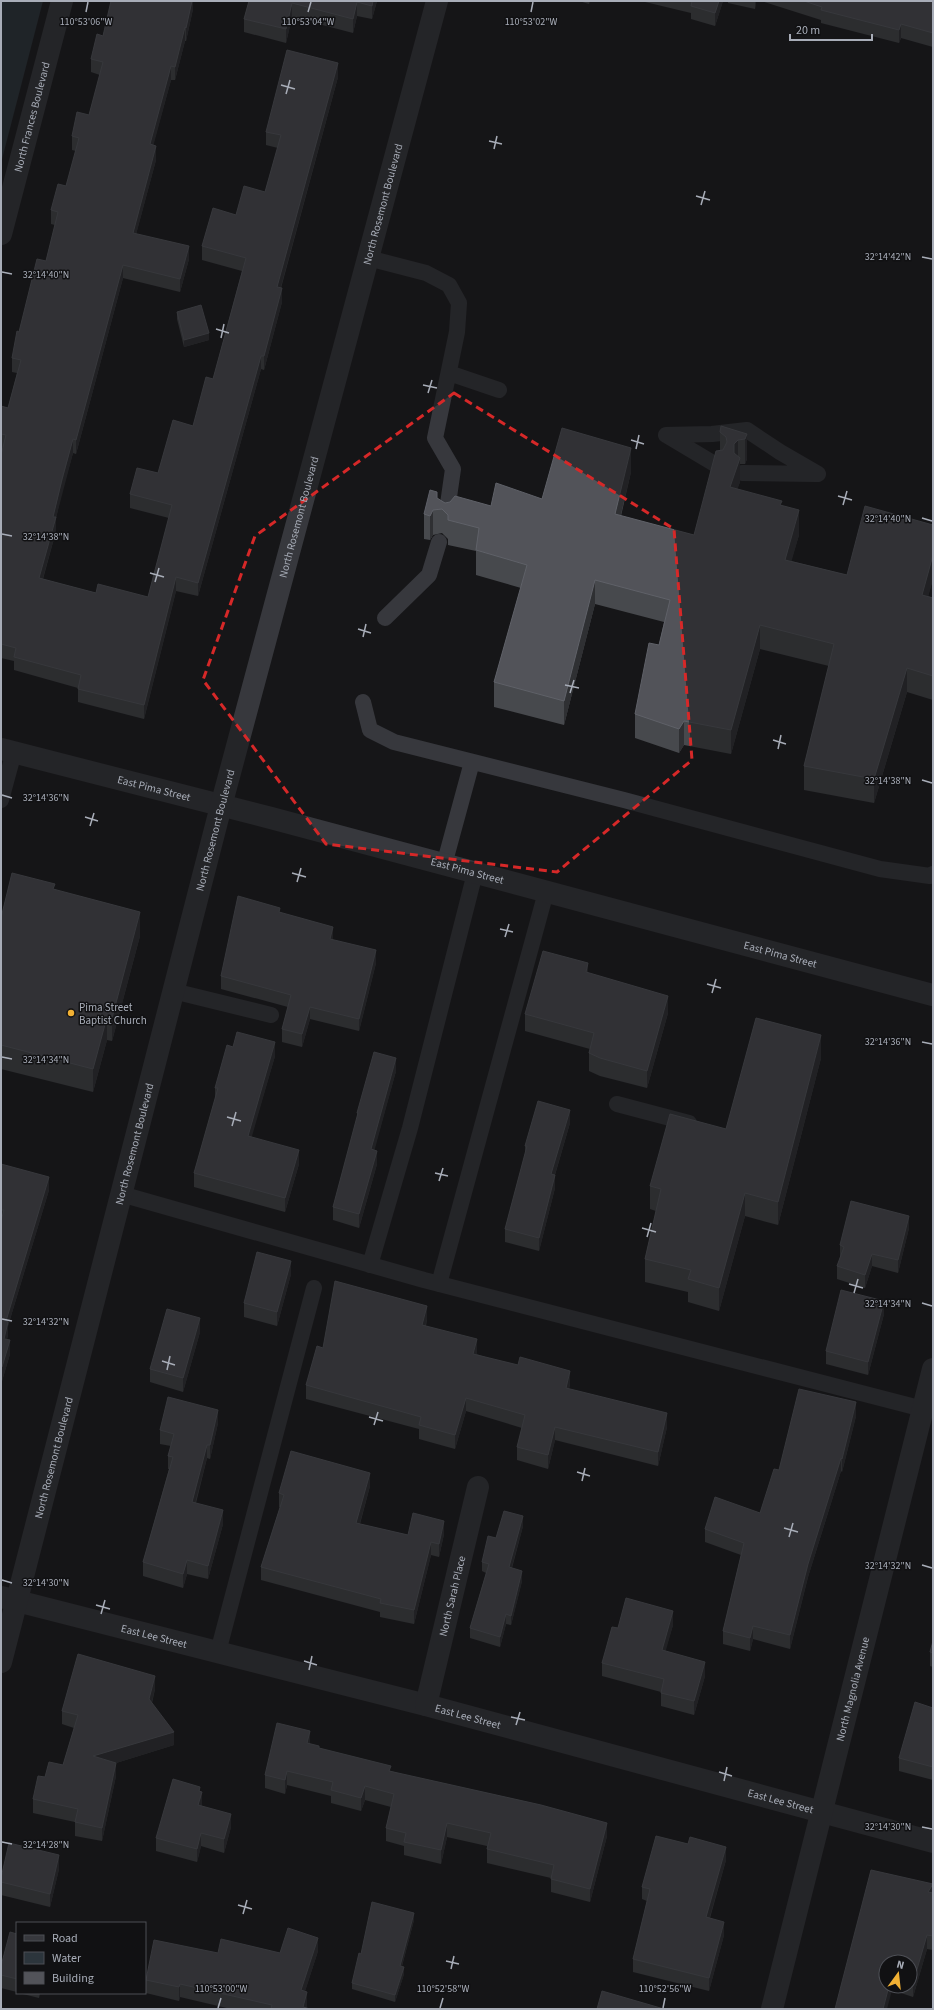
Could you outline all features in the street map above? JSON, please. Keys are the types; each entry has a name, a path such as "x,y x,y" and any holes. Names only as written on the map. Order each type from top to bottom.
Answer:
{"street":[{"name":"North Frances Boulevard","path":"1,234 62,1"},
{"name":"North Rosemont Boulevard","path":"1,1662 9,1599 121,1194 221,806 438,1"},
{"name":"East Pima Street","path":"7,750 933,995"},
{"name":"North Magnolia Avenue","path":"772,2009 928,1410 933,1369"},
{"name":"North Sarah Place","path":"426,1705 478,1487"},
{"name":"East Lee Street","path":"9,1599 426,1705 823,1811 933,1842"}],"lane":[{"path":"368,258 426,273 449,286 459,303 457,332 435,438 453,469 446,518"},
{"path":"449,373 499,390"},
{"path":"718,466 666,435 712,434 747,430 780,452 818,474 742,473"},
{"path":"385,618 429,575 440,542"},
{"path":"363,702 370,730 394,742 880,869 930,876 933,874"},
{"path":"1,800 7,750"},
{"path":"444,865 472,762"},
{"path":"370,1265 410,1128 475,873"},
{"path":"439,1284 546,892"},
{"path":"173,991 271,1015"},
{"path":"617,1104 692,1124"},
{"path":"121,1194 439,1284 928,1410"},
{"path":"218,1652 314,1288"}],"highlighted area":[{"path":"454,393 674,529 692,760 557,872 326,844 203,680 255,536"}],"water":[{"path":"1,1 43,1 1,163"}],"building":[{"path":"111,1 192,1 175,67 171,66 150,144 156,146 133,233 189,246 180,279 123,265 76,440 73,439 62,479 53,517 56,517 39,578 96,593 98,584 148,597 172,505 130,494 137,468 158,473 173,420 193,426 206,377 213,379 246,258 202,246 213,208 236,215 244,186 265,192 281,135 266,132 287,50 338,63 277,287 282,288 264,356 261,356 198,583 176,577 144,705 78,689 81,675 14,657 16,648 1,644 1,455 6,435 1,434 1,406 8,408 21,360 12,358 17,331 19,332 37,259 46,261 58,212 51,210 58,184 66,186 79,138 72,136 77,112 89,115 103,62 91,59 97,34 103,36"},
{"path":"249,1 373,1 372,6 357,2 353,19 292,3 286,29 244,19"},
{"path":"692,1 719,1 715,13 691,6"},
{"path":"804,1 933,1 933,33 901,24 899,30 821,10 822,7"},
{"path":"201,305 209,333 184,340 177,312"},
{"path":"721,426 747,434 745,439 738,440 734,444 734,453 740,458 730,487 782,501 780,505 799,510 785,560 847,575 865,506 933,525 933,555 922,595 933,598 933,676 907,668 874,779 804,766 834,644 760,625 731,730 684,721 679,729 635,714 649,643 659,645 670,600 595,580 564,701 494,682 527,565 476,550 479,528 448,520 448,515 442,509 433,510 430,516 424,514 430,490 437,492 437,498 445,503 450,502 455,496 491,506 496,483 542,499 562,428 631,448 615,514 694,535 716,451 723,450 727,442 726,437 720,432"},
{"path":"12,873 55,884 53,889 140,912 112,1018 107,1017 93,1069 1,1045 1,918"},
{"path":"238,896 280,908 279,912 333,927 330,939 376,950 359,1019 310,1007 302,1034 282,1029 291,995 221,976"},
{"path":"543,951 588,963 586,972 668,996 647,1071 600,1058 589,1053 594,1033 525,1014"},
{"path":"756,1018 821,1035 778,1202 745,1193 719,1288 688,1279 691,1270 645,1259 661,1189 650,1186 670,1114 726,1129"},
{"path":"237,1032 275,1042 248,1136 299,1150 285,1198 194,1173 218,1088 215,1088 227,1045 233,1047"},
{"path":"374,1052 396,1058 371,1149 377,1151 359,1214 333,1207"},
{"path":"538,1101 570,1110 551,1174 555,1175 539,1238 505,1229 527,1146 525,1146"},
{"path":"1,1164 49,1177 6,1321 8,1322 4,1339 10,1340 2,1367 1,1221 4,1210 1,1210"},
{"path":"851,1201 909,1216 898,1260 872,1254 865,1275 837,1266 844,1247 840,1245"},
{"path":"257,1252 291,1261 277,1312 244,1303"},
{"path":"335,1281 427,1306 422,1325 477,1339 473,1354 518,1365 520,1357 570,1371 566,1388 667,1413 658,1452 555,1427 548,1455 517,1447 525,1415 466,1398 455,1435 419,1425 421,1417 306,1385 317,1346 323,1348"},
{"path":"841,1290 884,1301 868,1362 826,1351"},
{"path":"167,1309 200,1318 183,1378 150,1369"},
{"path":"799,1389 856,1402 842,1459 841,1458 808,1564 790,1635 753,1626 750,1638 723,1631 744,1543 705,1529 715,1497 760,1513 774,1469 779,1470"},
{"path":"168,1397 218,1410 210,1445 207,1445 192,1502 223,1510 208,1566 187,1560 183,1574 143,1562 173,1457 168,1456 174,1434 160,1430"},
{"path":"291,1451 370,1473 356,1523 408,1535 413,1513 444,1521 439,1544 431,1542 414,1610 380,1603 381,1599 261,1567 284,1495 279,1493"},
{"path":"504,1511 523,1516 509,1567 522,1571 511,1616 506,1614 500,1637 470,1628 489,1564 482,1562 488,1536 496,1538"},
{"path":"626,1598 673,1611 662,1650 705,1662 694,1701 661,1693 664,1679 602,1663 612,1627 618,1628"},
{"path":"933,1641 933,1653 930,1652"},
{"path":"78,1654 155,1676 149,1699 174,1732 93,1756 116,1763 102,1828 75,1822 78,1809 33,1799 38,1776 45,1777 49,1762 63,1765 78,1715 62,1711"},
{"path":"915,1702 933,1708 933,1767 899,1758"},
{"path":"277,1723 310,1731 307,1743 319,1746 319,1748 391,1766 389,1771 541,1805 607,1823 590,1889 551,1879 554,1865 487,1849 491,1833 447,1823 441,1850 404,1842 406,1833 386,1828 394,1794 365,1786 361,1798 331,1790 333,1782 287,1771 285,1780 265,1775"},
{"path":"173,1779 200,1787 199,1791 202,1792 198,1805 231,1814 224,1839 201,1833 197,1849 156,1838"},
{"path":"656,1836 688,1844 690,1837 726,1847 706,1917 724,1922 709,1978 633,1959 650,1889 642,1887"},
{"path":"9,1843 59,1855 50,1894 1,1882"},
{"path":"871,1870 933,1884 928,1892 933,1893 933,1936 927,1935 918,1966 918,1954 878,1954 878,1994 887,1994 883,2009 835,2009"},
{"path":"372,1902 414,1913 400,1966 404,1967 395,1995 352,1983 359,1953 361,1954"},
{"path":"288,1928 318,1938 301,1990 307,1992 303,2007 310,2009 271,2009 272,2005 180,1984 179,1987 146,1980 154,1940 218,1953 221,1939 280,1953"},
{"path":"10,1932 16,1934 16,1979 1,1975 1,1966"},
{"path":"602,1991 664,2009 597,2009"}],"place":[{"name":"Pima Street Baptist Church","path":"71,1013"}]}
